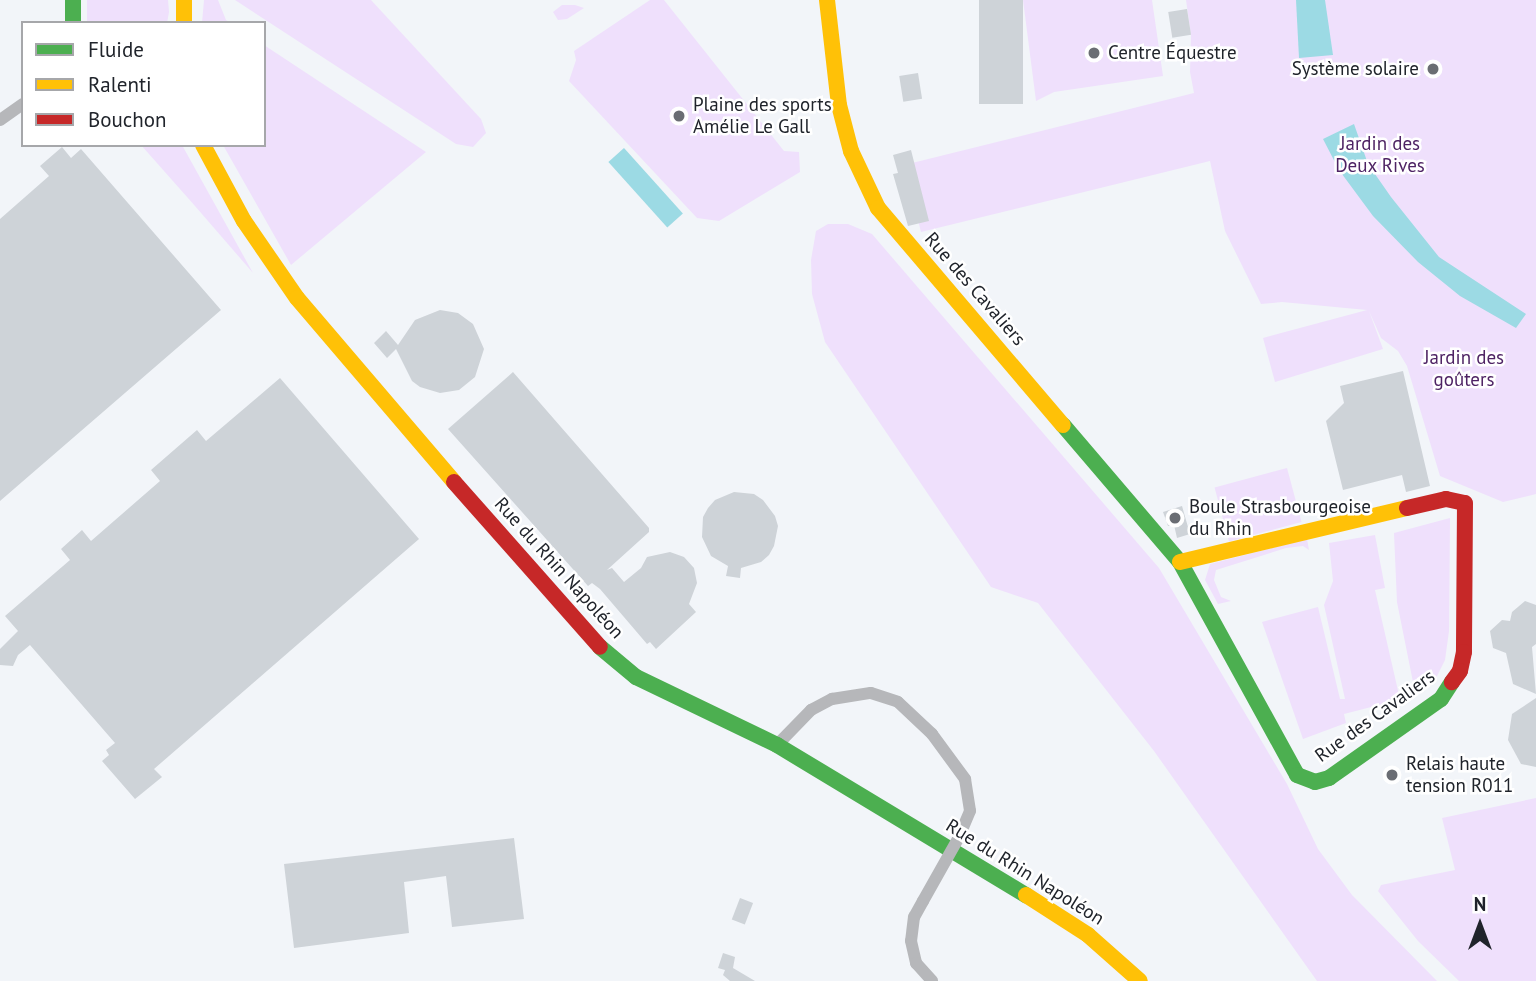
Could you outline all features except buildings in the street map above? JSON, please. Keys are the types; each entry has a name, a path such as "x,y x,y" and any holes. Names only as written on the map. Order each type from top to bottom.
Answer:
{"street":[{"path":"56,0 73,12"},
{"name":"Rue des Cavaliers","path":"827,0 839,105 851,151 878,208 1180,562 1209,610 1297,775 1308,781 1322,780 1441,699 1460,671 1464,652 1467,507 1463,501 1451,498 1180,562"},
{"path":"184,21 185,2"},
{"path":"0,120 21,105"},
{"name":"Rue du Rhin Napoléon","path":"204,147 244,221 297,298 575,622 636,677 777,745 1044,905 1088,935 1140,981"},
{"path":"777,745 811,710 832,699 871,693 898,702 932,734 965,779 970,811 958,839 914,917 911,941 916,963 932,981"}],"green space":[{"path":"87,0 168,0 167,21 87,21"},
{"path":"204,0 218,0 228,21 202,21"},
{"path":"235,0 371,0 481,119 486,133 473,147 456,144"},
{"name":"Plaine des sports Amélie Le Gall","path":"650,0 664,0 784,151 799,152 800,172 719,221 697,218 569,81 576,60 574,51"},
{"name":"Centre Équestre","path":"1023,0 1152,0 1163,76 1054,92 1036,101"},
{"name":"Jardin des Deux Rives","path":"1186,0 1536,0 1536,494 1503,502 1440,476 1407,366 1398,351 1381,338 1369,311 1383,349 1275,382 1263,338 1367,310 1282,302 1261,304 1225,231 1210,161 921,232 904,165 1194,93 1190,72 1191,35"},
{"path":"562,5 584,8 567,19 558,20 553,12"},
{"path":"266,46 426,152 291,265 224,147 266,147"},
{"path":"143,147 183,147 253,273"},
{"path":"828,224 848,224 872,234 1159,568 1287,784 1318,849 1352,895 1437,981 1317,981 1154,751 1038,603 991,587 825,342 812,294 811,260 816,231"},
{"path":"1287,468 1301,522 1229,542 1215,487"},
{"path":"1450,518 1449,631 1445,660 1435,680 1415,692 1397,602 1394,533"},
{"path":"1375,535 1385,588 1375,590 1399,695 1383,704 1344,714 1346,723 1303,739 1262,622 1318,607 1340,699 1345,699 1324,605 1333,581 1329,543"},
{"path":"1307,539 1309,550 1303,546 1286,548 1216,570 1214,580 1221,597 1231,601 1218,604 1205,580 1210,564"},
{"path":"1536,798 1536,981 1459,981 1418,941 1378,891 1381,885 1455,870 1442,818"}],"water":[{"path":"1296,0 1325,0 1333,55 1299,58"},
{"path":"1354,124 1368,164 1439,257 1526,314 1516,328 1460,296 1418,262 1373,216 1339,170 1323,139"},
{"path":"624,148 683,213 667,227 608,162"}],"traffic: fast":[{"path":"73,0 73,21"},
{"path":"1063,425 1180,562 1297,775 1315,782 1329,778 1441,699 1452,682"},
{"path":"600,647 636,677 777,745 1026,895"}],"traffic: slow":[{"path":"184,0 184,21"},
{"path":"827,0 839,105 851,151 878,208 1063,425"},
{"path":"204,147 244,221 297,298 454,482"},
{"path":"1180,562 1407,508"},
{"path":"1026,895 1088,935 1140,981"}],"traffic: jam":[{"path":"454,482 600,647"},
{"path":"1407,508 1446,499 1465,503 1464,652 1460,671 1452,682"}],"place":[{"name":"Centre Équestre","path":"1094,53"},
{"name":"Système solaire","path":"1433,69"},
{"name":"Plaine des sports Amélie Le Gall","path":"679,116"},
{"name":"Boule Strasbourgeoise du Rhin","path":"1175,518"},
{"name":"Relais haute tension R011","path":"1392,775"}],"park label":[{"name":"Jardin des goûters","path":"1464,369"}]}
